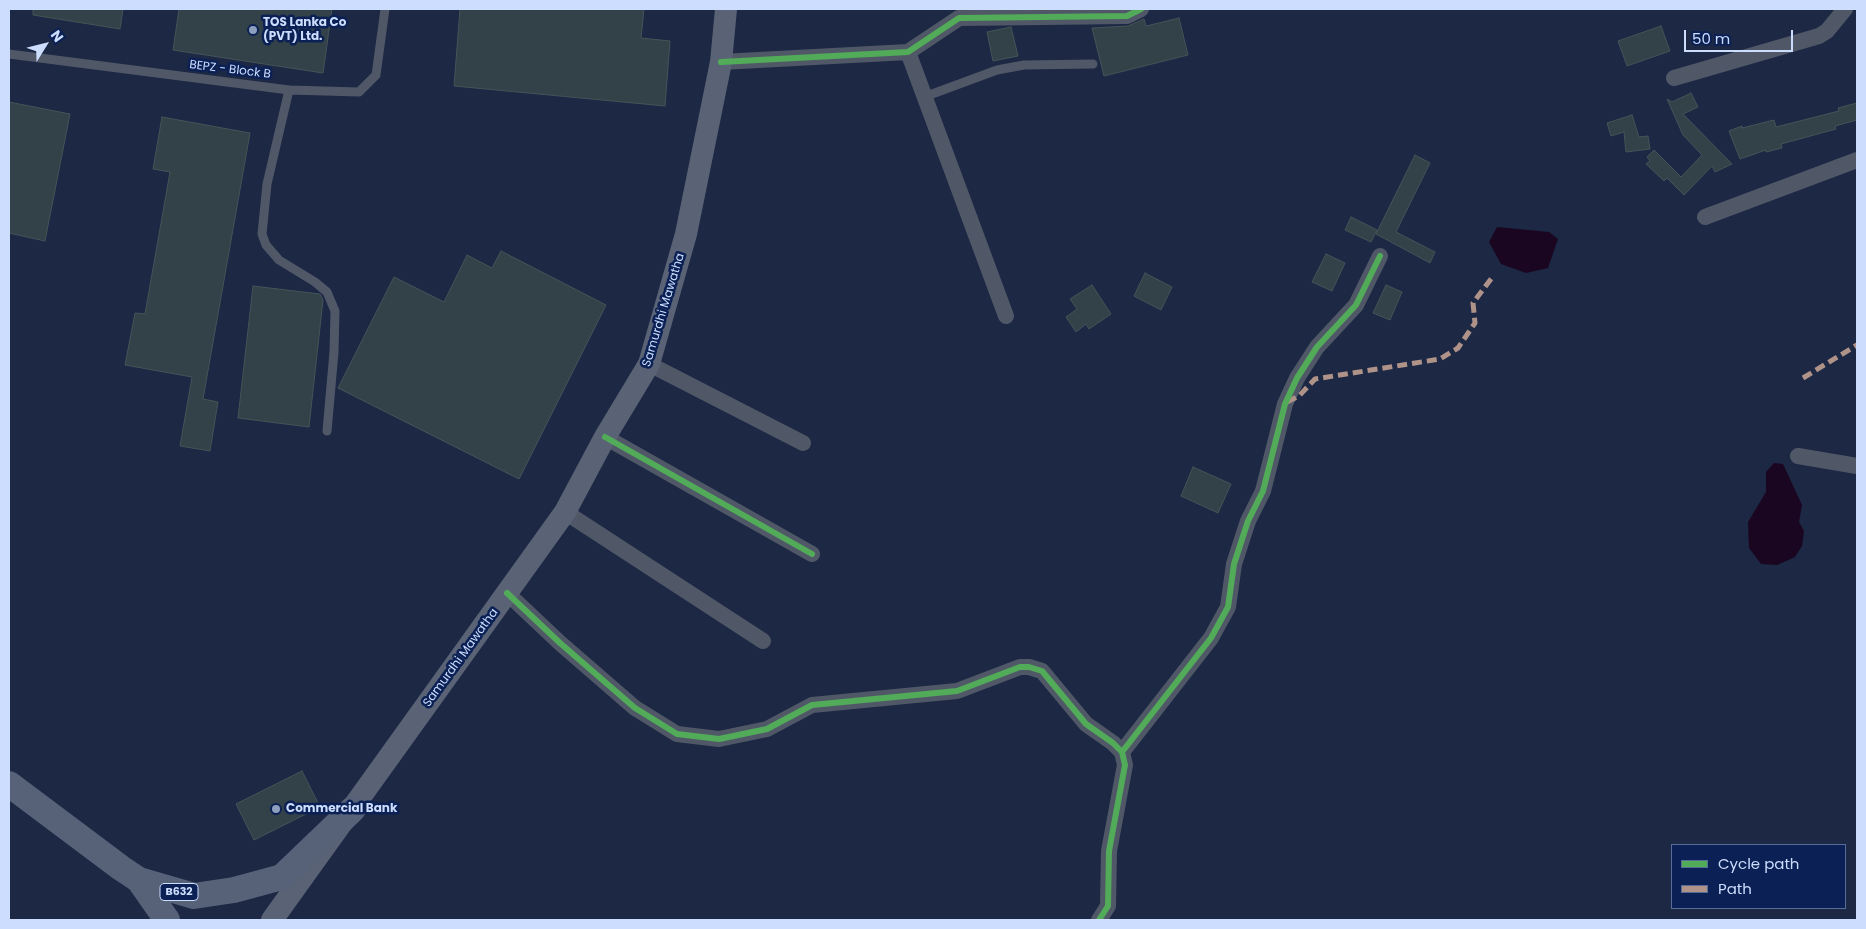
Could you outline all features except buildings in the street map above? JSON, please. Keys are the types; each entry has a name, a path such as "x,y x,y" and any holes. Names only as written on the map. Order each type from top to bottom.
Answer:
{"main road":[{"name":"Samurdhi Mawatha","path":"272,920 565,512 605,437 649,364 686,234 721,62 726,9"},
{"name":"B632","path":"9,784 120,868 139,880 194,896 234,890 282,877 353,809"},
{"name":"B632","path":"139,880 167,920"}],"street":[{"path":"721,62 908,52 959,18 1127,16 1141,9"},
{"path":"1674,78 1820,36 1827,31 1845,9"},
{"path":"908,52 1006,316"},
{"path":"1705,217 1857,160"},
{"path":"1122,752 1211,638 1228,607 1234,564 1248,521 1264,491 1285,404 1297,378 1317,347 1356,304 1380,256"},
{"path":"649,364 803,443"},
{"path":"605,437 812,554"},
{"path":"1798,456 1857,466"},
{"path":"565,512 763,641"},
{"path":"507,594 635,708 677,734 719,739 767,729 812,706 957,691 1020,667 1030,667 1042,671 1086,724 1113,743 1122,752 1125,765 1109,851 1108,906 1099,920"}],"lane":[{"name":"BEPZ - Block B","path":"9,54 289,90 359,92 376,75 385,9"},
{"path":"924,97 996,70 1024,65 1093,64"},
{"path":"289,90 267,184 262,234 266,245 279,260 315,282 327,292 335,311 334,352 327,432"}],"shaded area":[{"path":"1497,227 1549,232 1558,239 1548,268 1526,273 1501,264 1489,242"},
{"path":"1774,463 1783,464 1802,505 1799,522 1804,531 1802,546 1795,557 1777,565 1761,564 1749,548 1748,522 1766,492 1766,472"}],"marked path":[{"path":"1287,402 1299,396 1315,379 1440,359 1458,348 1475,323 1473,303 1494,275"},
{"path":"1803,378 1857,345"}],"cycle path":[{"path":"721,62 908,52 959,18 1127,16 1141,9"},
{"path":"1122,752 1211,638 1228,607 1234,564 1248,521 1263,491 1285,404 1297,378 1317,347 1356,305 1380,256"},
{"path":"605,437 812,554"},
{"path":"507,593 560,643 635,708 677,734 719,739 767,729 812,705 957,691 1020,667 1029,667 1042,671 1086,724 1113,743 1122,752 1125,765 1109,851 1108,906 1099,920"}],"place":[{"name":"TOS Lanka Co (PVT) Ltd.","path":"253,30"},
{"name":"Commercial Bank","path":"276,809"}]}
